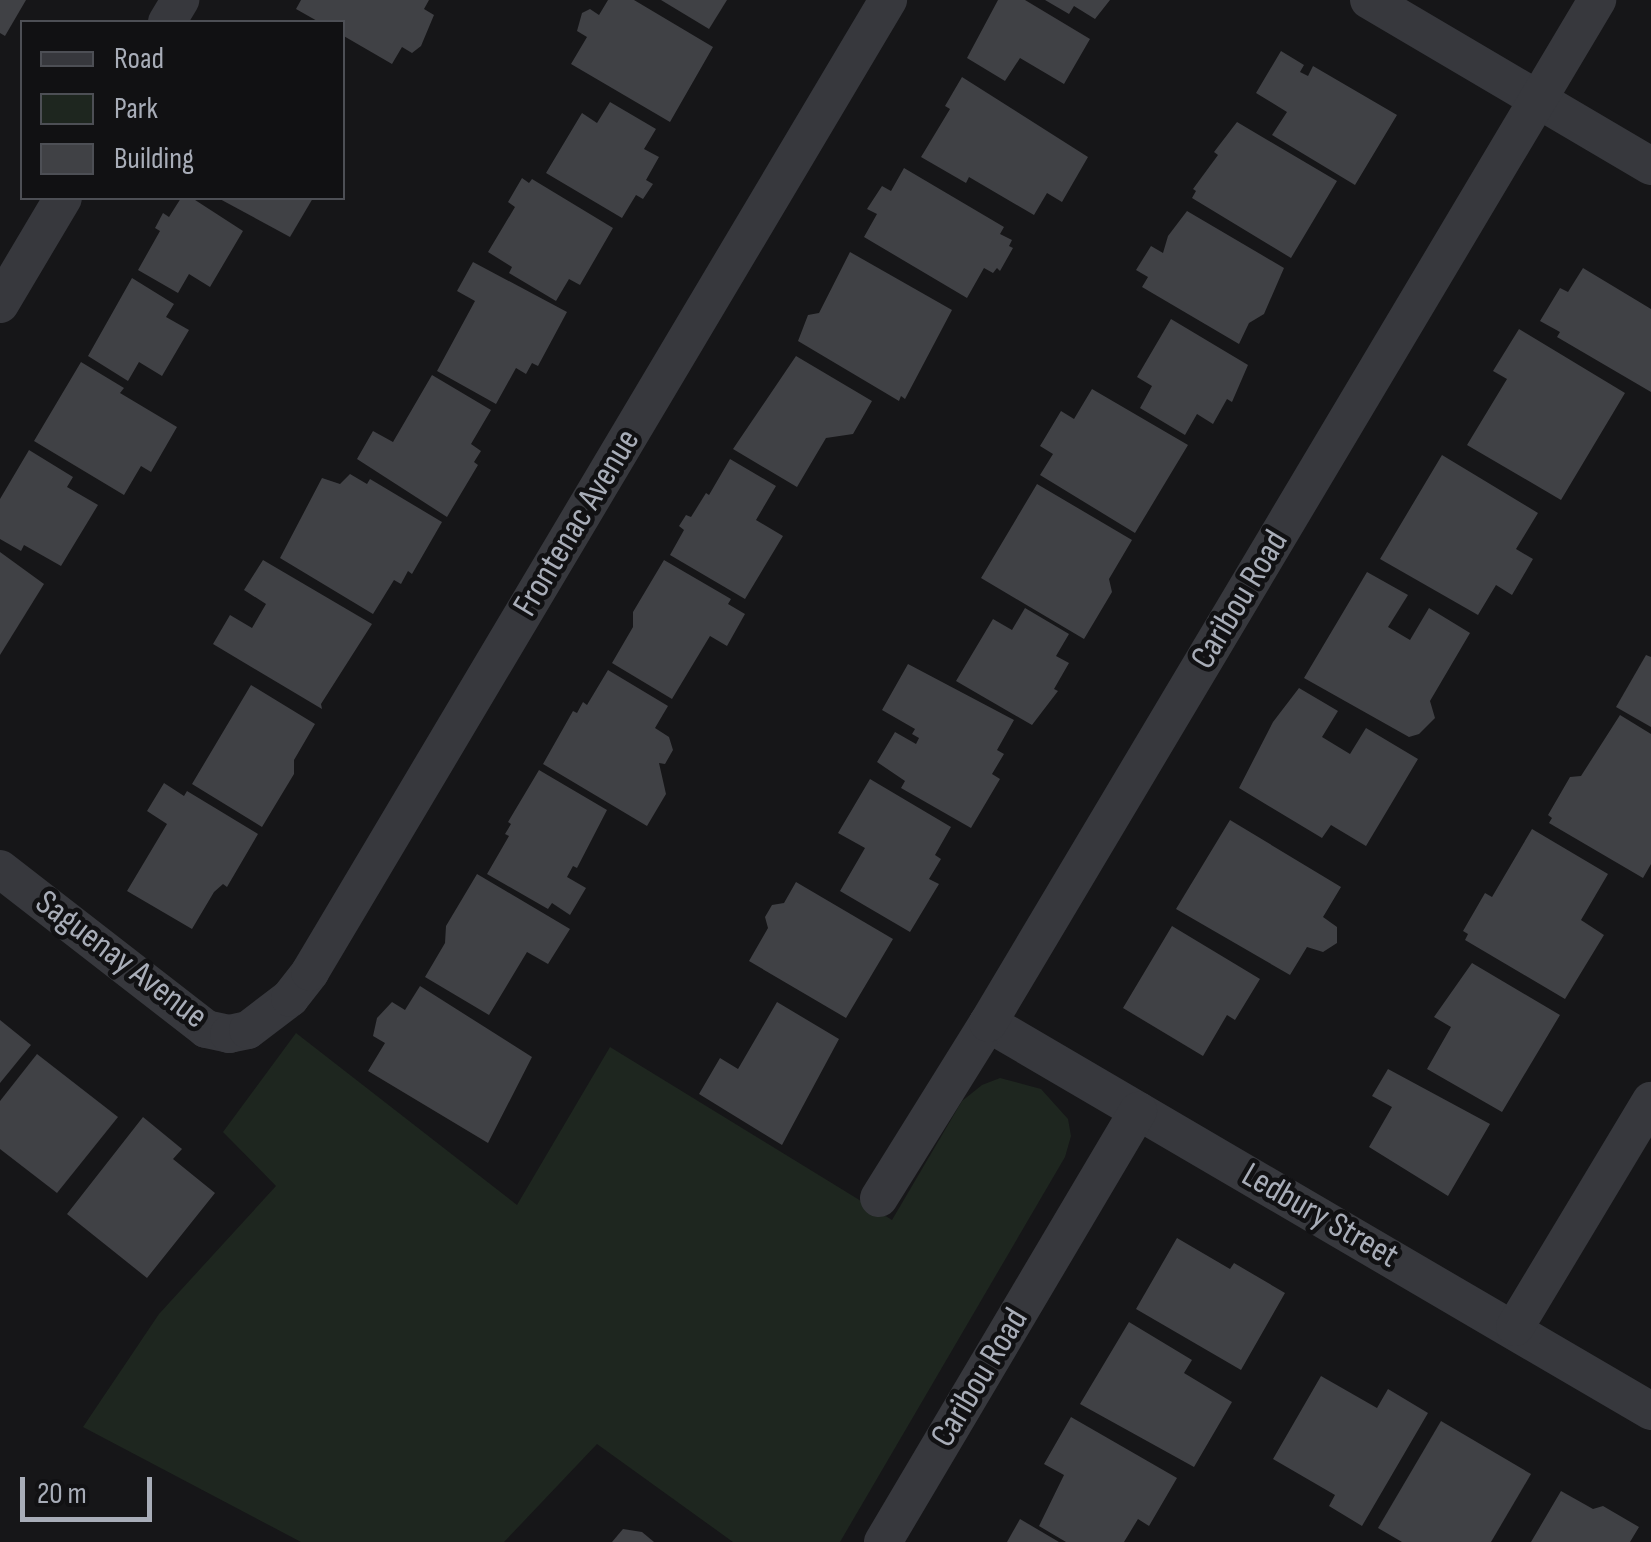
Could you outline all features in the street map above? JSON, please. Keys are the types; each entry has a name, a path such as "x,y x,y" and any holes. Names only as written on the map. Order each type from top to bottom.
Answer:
{"street":[{"name":"Frontenac Avenue","path":"248,1030 290,998 310,972 888,0"},
{"path":"1369,0 1651,166"},
{"name":"Caribou Road","path":"879,1198 988,1023 1597,0"},
{"path":"0,304 62,200"},
{"name":"Saguenay Avenue","path":"0,869 182,1014 206,1029 229,1034 248,1030"},
{"name":"Ledbury Street","path":"988,1023 1515,1327 1651,1410"},
{"path":"1515,1327 1651,1101"},
{"name":"Caribou Road","path":"883,1542 1138,1112"}],"green space":[{"path":"296,1033 517,1205 610,1047 892,1220 962,1101 982,1085 1000,1078 1041,1089 1068,1119 1071,1136 1065,1157 840,1542 733,1542 597,1444 504,1542 301,1542 83,1427 159,1314 276,1186 223,1132"}],"building":[{"path":"0,0 26,0 5,36 0,33"},
{"path":"301,0 429,0 424,9 434,15 421,46 412,53 402,47 392,64 345,37 345,20 315,20 296,9"},
{"path":"608,0 634,0 713,47 670,122 571,64 587,37 577,31 582,13 590,9 599,15"},
{"path":"661,0 727,0 709,29"},
{"path":"998,0 1025,0 1090,39 1064,84 1020,58 1005,81 967,58"},
{"path":"1045,0 1110,0 1095,19 1074,6 1069,14"},
{"path":"1281,51 1304,65 1300,72 1308,76 1313,66 1397,115 1355,185 1272,135 1287,112 1256,93"},
{"path":"962,77 1088,157 1062,202 1047,193 1034,215 969,177 966,183 921,157 950,109 945,106"},
{"path":"610,102 656,129 644,149 659,157 646,180 653,184 643,199 636,195 622,218 546,173 582,113 597,123"},
{"path":"1237,122 1337,181 1291,258 1192,198 1196,191 1193,189 1218,155 1214,152"},
{"path":"904,168 1004,227 1000,234 1012,240 1009,246 1013,248 1000,271 997,268 993,273 984,268 967,298 864,237 877,214 867,209 882,186 891,191"},
{"path":"522,178 529,183 532,179 613,228 580,285 569,279 556,301 509,273 512,267 488,252 515,207 508,202"},
{"path":"180,200 195,200 243,231 210,287 189,274 178,293 138,270 160,231 155,228 163,213 169,217"},
{"path":"222,200 312,200 290,237"},
{"path":"1187,211 1284,268 1264,314 1249,323 1239,344 1142,287 1148,277 1136,270 1151,246 1163,253 1168,236"},
{"path":"850,252 952,310 905,399 901,396 899,401 798,341 808,315 819,313"},
{"path":"473,262 567,312 538,366 532,363 526,374 516,368 496,404 437,371 475,301 457,291"},
{"path":"1583,268 1651,309 1651,392 1557,337 1560,332 1540,321 1560,288 1568,292"},
{"path":"132,278 174,304 166,317 189,330 162,376 139,362 128,381 88,356"},
{"path":"1171,319 1248,365 1232,402 1227,399 1213,424 1197,414 1185,435 1140,408 1152,386 1137,377"},
{"path":"1519,329 1625,393 1561,500 1467,445 1507,379 1493,371"},
{"path":"796,356 872,401 853,434 826,438 797,487 733,449"},
{"path":"81,362 124,388 120,393 177,427 151,472 141,466 124,495 34,441"},
{"path":"432,375 491,410 471,444 481,451 474,462 478,465 447,517 357,459 373,431 393,442"},
{"path":"1092,389 1188,445 1135,533 1040,475 1053,454 1040,446 1061,411 1074,419"},
{"path":"29,450 73,477 67,487 98,505 61,566 24,545 21,551 0,539 0,499"},
{"path":"1442,455 1538,513 1516,549 1533,559 1512,595 1496,585 1478,615 1380,559"},
{"path":"730,459 776,486 756,520 783,536 745,599 670,555 684,530 679,526 686,515 691,517 706,493 709,495"},
{"path":"350,474 367,484 370,479 442,522 412,574 408,571 401,584 394,580 373,614 280,558 322,478 340,484"},
{"path":"1037,484 1132,540 1109,579 1112,592 1084,639 981,578"},
{"path":"0,552 44,584 0,655"},
{"path":"263,560 372,624 321,704 322,709 213,644 230,615 252,628 266,604 244,590"},
{"path":"664,560 731,599 728,604 745,614 727,646 710,636 672,699 612,663 633,627 633,612"},
{"path":"1367,572 1408,595 1388,627 1410,640 1429,608 1470,633 1430,701 1435,718 1419,734 1409,737 1304,678"},
{"path":"1025,608 1069,634 1056,656 1069,663 1054,689 1058,691 1032,725 956,681 993,619 1012,630"},
{"path":"1646,655 1651,657 1651,727 1616,707"},
{"path":"908,664 1014,720 997,750 1004,754 992,774 1000,779 971,828 901,788 905,781 877,762 895,732 916,744 919,738 912,734 915,729 882,710"},
{"path":"608,670 668,706 655,728 669,737 673,750 665,764 659,763 666,794 647,826 543,764 573,711 577,713 583,702 587,705"},
{"path":"251,685 315,724 294,760 294,774 262,827 192,784"},
{"path":"1299,688 1338,711 1322,737 1350,754 1366,728 1418,759 1366,846 1331,825 1322,838 1239,788 1273,722"},
{"path":"1620,715 1651,734 1651,864 1643,878 1549,823 1552,818 1548,815 1570,777 1581,776"},
{"path":"539,770 607,810 577,868 573,866 567,877 586,888 570,915 552,903 548,909 487,874 509,836 505,834 511,824 508,822"},
{"path":"870,779 951,827 935,855 941,859 929,879 939,884 910,932 840,891 865,848 838,833"},
{"path":"164,783 184,796 187,791 258,834 227,887 223,884 214,892 192,929 127,891 167,824 147,811"},
{"path":"1230,820 1341,887 1323,917 1337,927 1337,943 1323,952 1307,947 1290,975 1176,909"},
{"path":"1532,829 1608,874 1581,920 1604,935 1565,999 1465,940 1468,934 1463,931 1485,893 1492,897"},
{"path":"477,874 570,929 548,964 527,952 489,1015 425,977 445,943 446,926"},
{"path":"796,882 893,939 846,1018 749,961 768,928 765,917 772,905 784,903"},
{"path":"1172,926 1260,979 1235,1020 1227,1015 1203,1056 1123,1008"},
{"path":"1472,963 1560,1015 1502,1112 1427,1069 1451,1027 1434,1017"},
{"path":"420,986 532,1057 488,1143 368,1071 385,1043 373,1036 377,1018 392,1002 405,1010"},
{"path":"777,1002 839,1039 782,1145 699,1094 720,1058 738,1069"},
{"path":"0,1020 31,1045 0,1083"},
{"path":"37,1054 118,1117 57,1193 0,1149 0,1101"},
{"path":"1388,1069 1490,1124 1448,1196 1369,1147 1392,1107 1372,1096"},
{"path":"143,1117 182,1149 173,1159 215,1193 147,1278 67,1214"},
{"path":"1177,1238 1230,1269 1234,1263 1285,1293 1241,1370 1136,1309"},
{"path":"1129,1322 1192,1360 1184,1373 1232,1402 1194,1467 1080,1404"},
{"path":"1321,1376 1377,1408 1388,1389 1428,1413 1362,1526 1329,1506 1335,1495 1273,1459"},
{"path":"1071,1417 1177,1478 1149,1526 1138,1519 1124,1542 1066,1542 1039,1526 1064,1475 1044,1464"},
{"path":"1441,1421 1531,1474 1491,1542 1402,1542 1378,1528"},
{"path":"1561,1491 1593,1509 1603,1506 1639,1527 1630,1542 1531,1542"},
{"path":"1020,1519 1059,1542 1007,1542"},
{"path":"623,1529 642,1532 654,1542 612,1542"}]}
